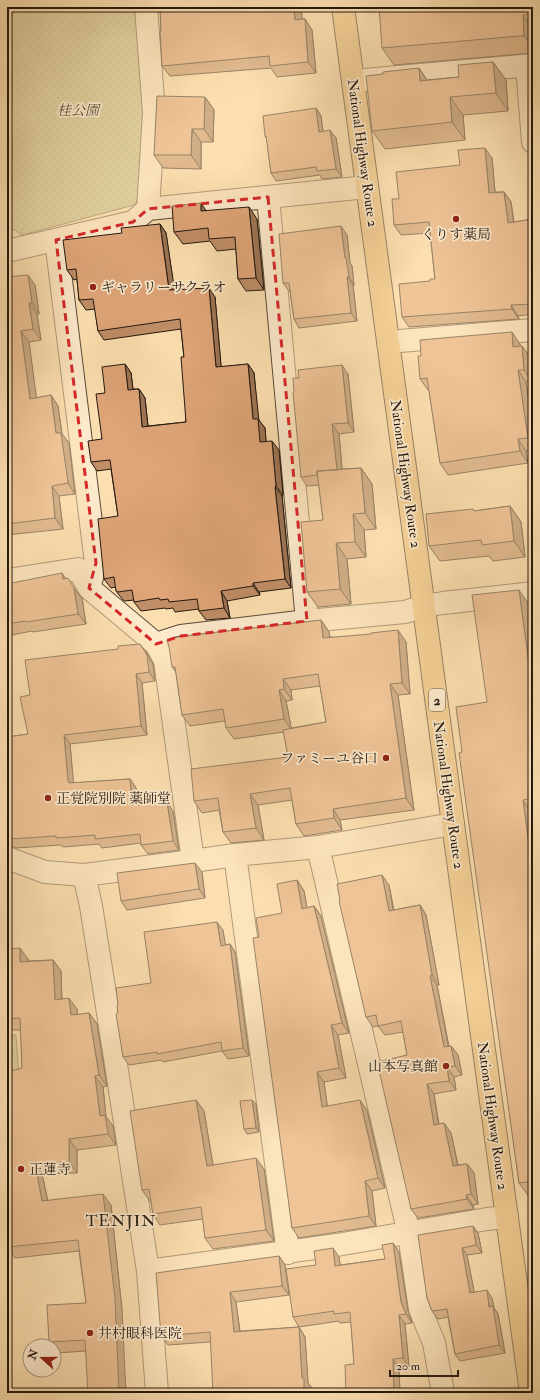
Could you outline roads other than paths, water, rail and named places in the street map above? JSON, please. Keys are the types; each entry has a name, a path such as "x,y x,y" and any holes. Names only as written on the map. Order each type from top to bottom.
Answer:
{"highway":[{"name":"National Highway Route 2","path":"343,7 531,1393"}],"street":[{"path":"146,7 154,113 148,209"},
{"path":"353,82 530,66 533,142"},
{"path":"7,251 133,222 148,209 367,187"},
{"path":"268,197 307,620"},
{"path":"56,240 96,563 89,588"},
{"path":"388,342 533,330"},
{"path":"7,580 78,569 89,588 156,644 165,660 193,862"},
{"path":"156,644 182,636 307,620 405,612 424,606 533,594"},
{"path":"7,858 45,872 84,875 193,862 235,855 318,847 453,824"},
{"path":"318,847 408,1234 420,1309 434,1343 443,1393"},
{"path":"235,855 288,1253"},
{"path":"84,875 91,906 148,1271 158,1393"},
{"path":"148,1271 288,1253 506,1217"}],"place":[{"name":"くりす薬局","path":"456,219"},
{"name":"ギャラリーサクラオ","path":"93,287"},
{"name":"ファミーユ谷口","path":"386,758"},
{"name":"正覚院別院 薬師堂","path":"48,798"},
{"name":"山本写真館","path":"446,1066"},
{"name":"正蓮寺","path":"21,1169"},
{"name":"井村眼科医院","path":"90,1333"}],"district":[{"name":"TENJIN","path":"121,1220"}],"park label":[{"name":"桂公園","path":"78,110"}]}
